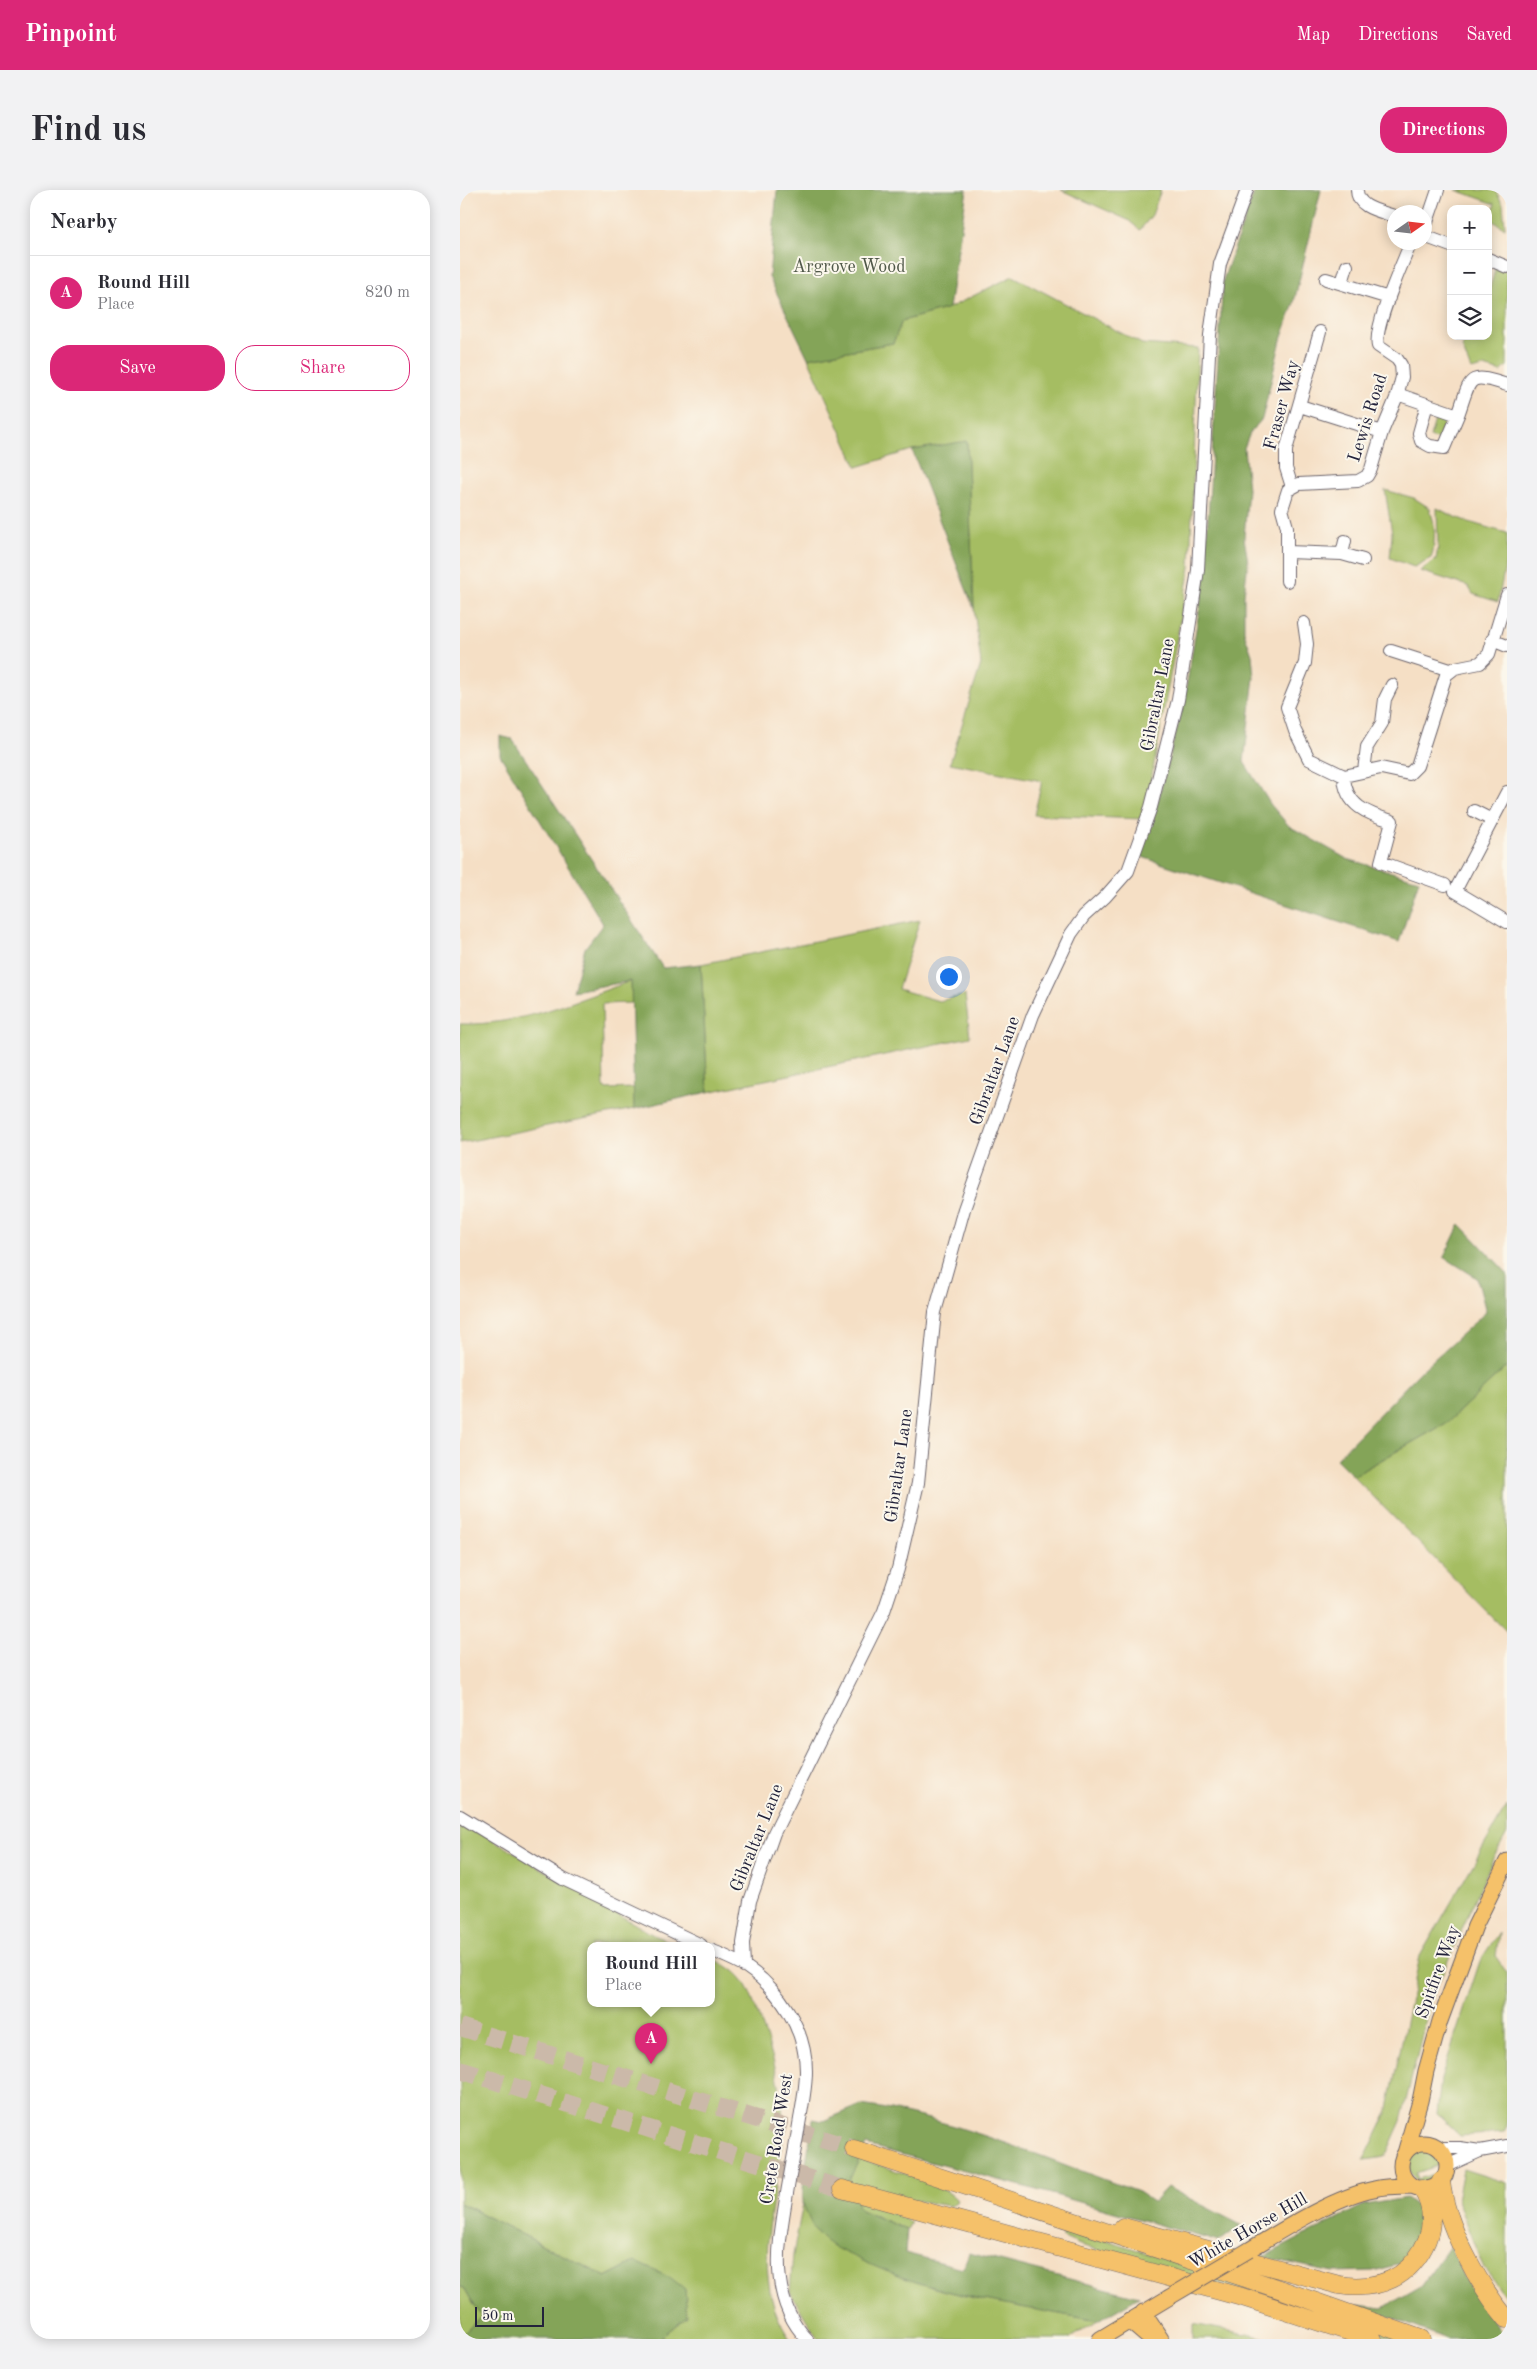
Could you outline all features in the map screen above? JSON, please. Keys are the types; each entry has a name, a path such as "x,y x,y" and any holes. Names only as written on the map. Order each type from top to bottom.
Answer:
{"highway":[{"path":"854,2149 1355,2315 1421,2339"},
{"path":"1444,2173 1442,2192 1457,2234 1476,2272 1507,2319"},
{"path":"992,2194 1141,2231 1339,2285 1362,2287 1392,2279 1407,2270 1416,2260 1430,2231 1432,2217 1430,2205 1417,2187"},
{"path":"842,2189 1242,2297 1316,2319 1372,2339"},
{"path":"1242,2297 1306,2326 1345,2339"}],"main road":[{"name":"Spitfire Way","path":"1403,2158 1420,2102 1426,2071 1440,2021 1475,1926 1507,1861"},
{"name":"Spitfire Way","path":"1420,2102 1424,2133 1436,2146"},
{"path":"1417,2144 1436,2146 1443,2153 1444,2173 1429,2188 1417,2187 1404,2176 1403,2158 1417,2144"},
{"name":"White Horse Hill","path":"1100,2339 1249,2250 1319,2211 1374,2189 1394,2173 1403,2158"},
{"name":"White Horse Hill","path":"1374,2189 1417,2187"},
{"path":"1144,2312 1161,2339"},
{"path":"1129,2321 1150,2339"}],"street":[{"name":"Gibraltar Lane","path":"744,1966 743,1943 750,1901 774,1833 884,1611 898,1569 918,1483 935,1312 964,1209 1033,1015 1071,934 1084,916 1106,897 1128,871 1151,807 1178,700 1198,570 1210,335 1220,264 1247,190"},
{"path":"1357,190 1358,198 1363,204 1387,213"},
{"path":"1432,208 1438,190"},
{"path":"1432,234 1447,244"},
{"name":"Lewis Road","path":"1292,487 1304,483 1353,482 1363,479 1371,469 1382,432 1398,396 1402,377 1401,365 1394,357 1380,348 1378,343 1389,298 1408,250"},
{"path":"1492,261 1507,267"},
{"path":"1342,283 1347,266"},
{"path":"1326,279 1389,298"},
{"name":"Fraser Way","path":"1292,487 1286,468 1286,450 1320,332"},
{"path":"1427,404 1419,433 1421,441 1430,446 1444,448 1467,387 1474,379 1486,377 1507,385"},
{"path":"1398,396 1403,396 1458,415"},
{"path":"1300,406 1382,432"},
{"path":"1287,582 1288,552 1282,504 1288,490 1292,487"},
{"path":"1288,552 1344,548 1363,560"},
{"path":"1391,651 1450,670 1480,663 1489,654 1507,595"},
{"path":"1304,623 1307,644 1306,656 1303,669 1288,702 1288,712 1309,759 1344,776 1381,768 1406,775 1413,773 1422,752 1446,675 1450,670"},
{"path":"1492,640 1507,646"},
{"path":"1364,771 1367,747 1382,723 1385,699 1392,685"},
{"path":"1344,776 1346,790 1362,811 1392,821 1379,867 1445,885"},
{"path":"1507,792 1455,891 1507,922"},
{"path":"1474,811 1492,820"},
{"path":"460,1816 564,1879 695,1942"},
{"name":"Crete Road West","path":"715,1952 744,1966 778,1995 794,2021 804,2052 805,2088 781,2230 778,2264 783,2299 793,2321 807,2339"},
{"path":"1436,2146 1480,2151 1507,2146"},
{"path":"1444,2173 1480,2151"}],"green space":[{"name":"Argrove Wood","path":"777,190 967,190 949,308 902,321 893,343 808,358 769,277"},
{"path":"1061,190 1161,190 1152,215 1140,230 1128,220"},
{"path":"1255,190 1321,190 1293,306 1281,340 1262,419 1250,433 1244,448 1248,489 1244,538 1248,562 1244,595 1244,632 1252,655 1254,677 1244,762 1271,805 1289,826 1347,859 1419,880 1399,942 1139,856 1153,819 1183,706 1204,582 1223,280"},
{"path":"1456,190 1495,190 1503,204 1505,228 1492,221 1495,204"},
{"path":"1496,267 1507,272 1507,366 1501,372 1484,367 1471,370 1462,347 1466,340 1492,340 1492,280"},
{"path":"1013,276 1142,344 1198,348 1190,567 1144,819 1034,815 1042,781 950,763 981,664 974,609 967,442 912,450 857,467 808,358 893,343 902,321 949,308"},
{"path":"1437,413 1446,416 1439,440 1430,437"},
{"path":"967,441 974,609 912,450"},
{"path":"1385,490 1414,498 1431,509 1429,511 1433,520 1434,541 1431,558 1414,567 1390,558 1392,533"},
{"path":"1437,508 1463,520 1507,533 1507,556 1498,602 1473,594 1468,586 1420,571 1436,559 1438,547"},
{"path":"500,736 512,739 663,968 701,964 708,1092 634,1109 631,981 573,991 585,948 603,924 500,755"},
{"path":"920,920 898,989 939,1001 965,995 970,1037 708,1092 701,964"},
{"path":"631,981 633,1003 602,1004 604,1089 635,1088 634,1109 460,1143 460,1024 482,1024 526,1016"},
{"path":"1460,1224 1507,1273 1507,1366 1448,1422 1353,1476 1336,1459 1420,1372 1486,1312 1477,1278 1444,1257"},
{"path":"1507,1366 1507,1632 1353,1476 1448,1422"},
{"path":"1507,1806 1507,1833 1493,1859 1431,1999 1401,2121 1385,2157 1364,2160 1387,2113 1420,1956"},
{"path":"460,1820 655,1936 671,1942 587,1942 587,2007 715,2007 715,1960 732,1970 744,1982 752,1998 770,2049 778,2079 782,2109 782,2139 768,2241 767,2267 770,2291 777,2316 790,2339 659,2339 687,2316 635,2262 606,2277 460,2203"},
{"path":"1499,1932 1496,1957 1507,1973 1507,2126 1504,2133 1460,2136 1437,2114 1441,2079 1480,1961"},
{"path":"861,2105 930,2119 1001,2141 1138,2192 1153,2202 1167,2187 1241,2225 1219,2242 1048,2193 866,2145 847,2185 858,2201 857,2206 861,2210 907,2230 905,2253 963,2268 969,2253 1139,2297 1098,2321 1008,2305 919,2283 891,2273 832,2246 816,2232 804,2206 804,2177 813,2119 823,2121"},
{"path":"1424,2150 1436,2155 1440,2165 1416,2173 1418,2179 1439,2172 1432,2180 1424,2182 1417,2180 1411,2174 1408,2167 1409,2159 1414,2153"},
{"path":"858,2158 942,2189 952,2195 957,2201 951,2206 898,2197 847,2185"},
{"path":"1463,2169 1507,2183 1507,2299 1482,2265 1457,2200"},
{"path":"1406,2198 1419,2208 1417,2234 1401,2264 1373,2271 1332,2272 1263,2257 1364,2205"},
{"path":"858,2201 879,2207 911,2222 907,2230 861,2210 857,2206"},
{"path":"460,2203 606,2277 635,2262 671,2278 685,2289 687,2316 659,2339 460,2339 460,2331 464,2333 481,2317 465,2289 460,2286"},
{"path":"803,2203 809,2219 931,2287 974,2298 1098,2321 1068,2339 818,2339 790,2292 793,2255"},
{"path":"1063,2231 1098,2237 1407,2339 1394,2339 1297,2306 1080,2245 1062,2237"},
{"path":"1450,2246 1464,2278 1506,2339 1447,2339 1357,2305 1383,2308 1421,2286"},
{"path":"460,2286 465,2289 481,2317 464,2333 460,2331"},
{"path":"1193,2324 1272,2339 1193,2339"}],"tunnel":[{"path":"460,2027 854,2149"},
{"path":"460,2070 842,2189"}],"place":[{"name":"Round Hill","path":"651,2064"}]}
